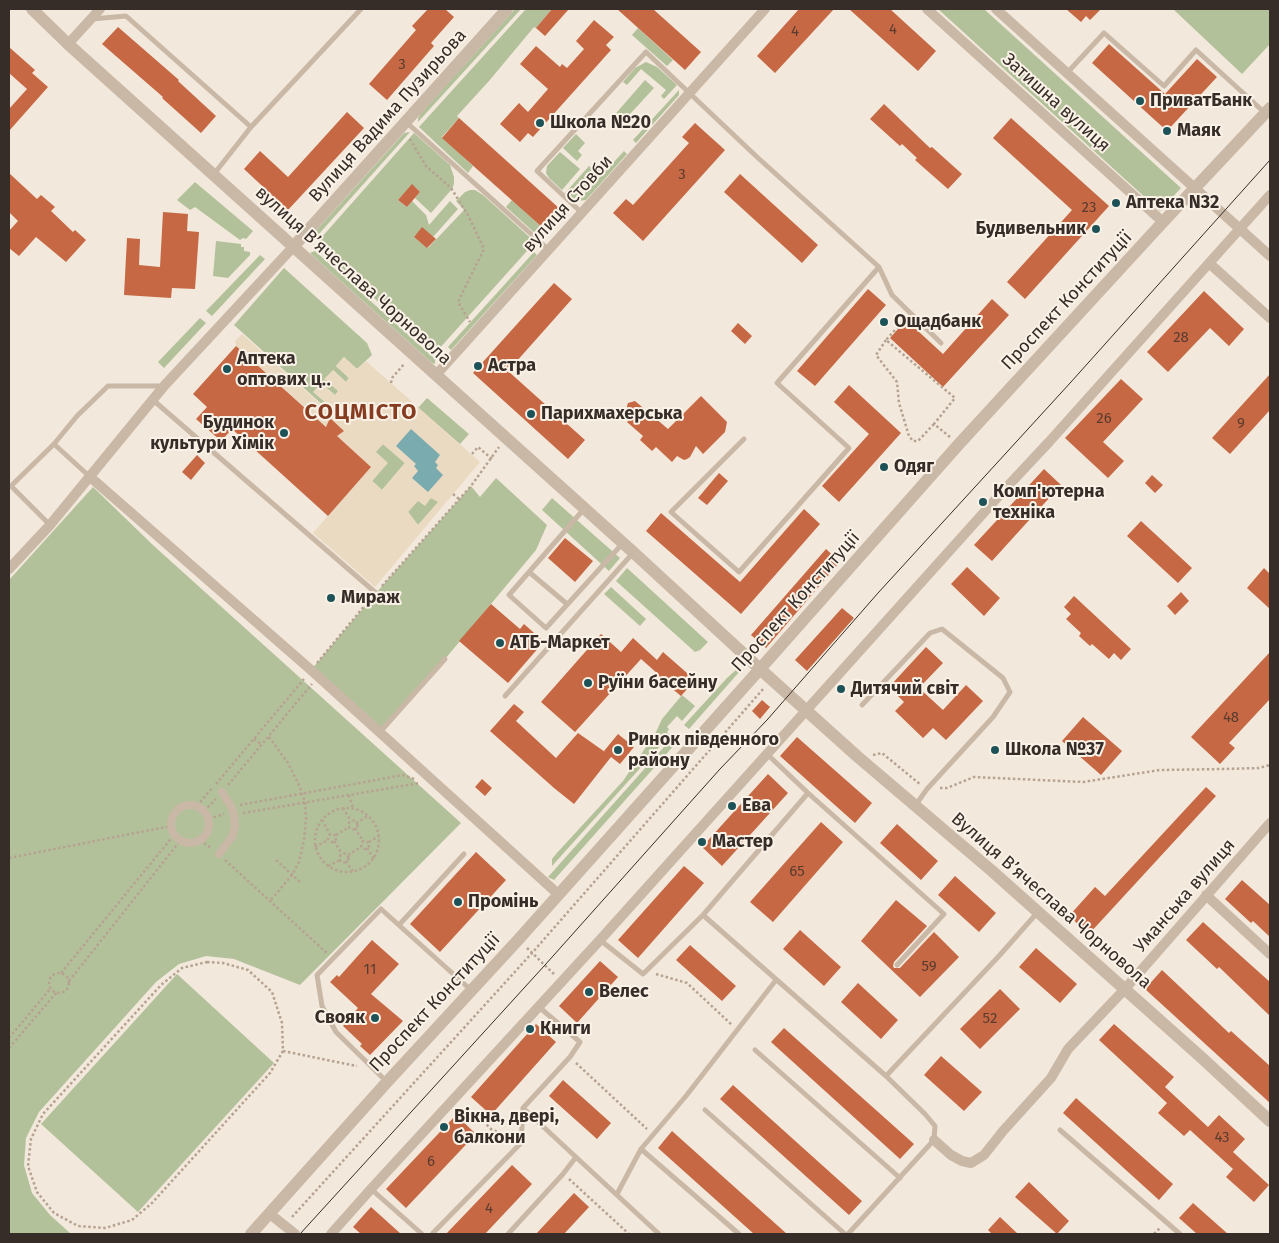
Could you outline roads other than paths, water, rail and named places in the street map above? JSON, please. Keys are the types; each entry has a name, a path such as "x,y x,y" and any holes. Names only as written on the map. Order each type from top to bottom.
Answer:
{"street":[{"name":"вулиця Вʼячеслава Чорновола","path":"32,9 68,44 807,710"},
{"path":"68,44 100,9"},
{"name":"Вулиця Вадима Пузирьова","path":"294,246 507,9"},
{"name":"вулиця Стовби","path":"436,375 765,9"},
{"name":"Затишна вулиця","path":"928,9 1163,222"},
{"name":"Затишна вулиця","path":"996,9 1270,256"},
{"name":"Проспект Конституції","path":"251,1234 387,1082 518,940 959,444 1268,110"},
{"path":"332,1234 371,1188 562,982 1005,489 1050,442 1270,194"},
{"path":"9,569 50,524 164,386 294,246"},
{"path":"1209,263 1270,318"},
{"path":"89,476 380,732 558,894"},
{"name":"Вулиця Вʼячеслава Чорновола","path":"807,710 858,757 992,871 1270,1121"},
{"path":"219,854 232,836 234,826 233,811 222,792"},
{"path":"191,804 201,808 209,819 208,831 200,840 194,843 177,838 171,826 171,819 178,808 191,804"},
{"name":"Уманська вулиця","path":"934,1140 951,1155 962,1161 971,1163 984,1155 1051,1078 1068,1050 1124,990 1270,823"},
{"path":"1206,895 1270,954"},
{"path":"270,1214 295,1234"}],"lane":[{"path":"214,174 251,127 361,9"},
{"path":"90,20 126,16 251,127"},
{"path":"1067,73 1104,32 1164,86 1196,50 1268,110"},
{"path":"582,213 537,171 646,52 757,157 879,267 892,295 941,343"},
{"path":"405,124 549,250"},
{"path":"744,439 671,512 740,572 849,448 777,383 879,267"},
{"path":"50,524 10,486 54,444 77,416 108,386 164,386"},
{"path":"153,400 376,593"},
{"path":"54,444 89,476"},
{"path":"584,508 509,595 546,628 622,543"},
{"path":"505,696 633,552"},
{"path":"529,572 567,604"},
{"path":"862,705 930,633 942,629 1003,678 1010,692 997,711 927,789 915,806"},
{"path":"380,732 445,659"},
{"path":"767,754 944,914 897,965"},
{"path":"600,940 643,974 703,914 808,793"},
{"path":"399,925 464,854"},
{"path":"387,1082 336,1032 322,1006 317,975 381,908 471,990"},
{"path":"886,1076 999,956 1037,912"},
{"path":"703,914 886,1076 925,1114 935,1126 934,1140 846,1234 705,1110"},
{"path":"617,1194 641,1149 686,1096 776,980"},
{"path":"432,1234 521,1142 523,1108 570,1057 580,1042 539,1007"},
{"path":"755,1050 900,1178"},
{"path":"523,1108 659,1234"},
{"path":"1060,1130 1180,1234"},
{"path":"641,1149 739,1234"},
{"path":"508,1234 563,1174 576,1157"},
{"path":"371,1188 422,1234"}],"water":[{"path":"411,429 440,455 435,462 438,465 436,468 443,475 428,492 412,478 418,471 414,466 416,464 396,446"}],"tram line":[{"path":"300,1234 545,965 720,769 767,720 878,593 1270,160"}],"place":[{"name":"ПриватБанк","path":"1140,101"},
{"name":"Школа №20","path":"540,123"},
{"name":"Маяк","path":"1167,131"},
{"name":"Аптека N32","path":"1116,203"},
{"name":"Будивельник","path":"1096,229"},
{"name":"Ощадбанк","path":"884,322"},
{"name":"Астра","path":"478,366"},
{"name":"Аптека оптових ц‥","path":"227,369"},
{"name":"Парихмахерська","path":"531,414"},
{"name":"Будинок культури Хімік","path":"284,433"},
{"name":"Одяг","path":"884,467"},
{"name":"Комп'ютерна техніка","path":"983,502"},
{"name":"Мираж","path":"331,598"},
{"name":"АТБ-Маркет","path":"500,643"},
{"name":"Руїни басейну","path":"588,683"},
{"name":"Дитячий світ","path":"841,689"},
{"name":"Ринок південного району","path":"618,750"},
{"name":"Школа №37","path":"995,750"},
{"name":"Ева","path":"732,806"},
{"name":"Мастер","path":"702,842"},
{"name":"Промінь","path":"458,902"},
{"name":"Велес","path":"589,992"},
{"name":"Свояк","path":"375,1018"},
{"name":"Книги","path":"530,1029"},
{"name":"Вікна, двері, балкони","path":"444,1127"}],"district":[{"name":"СОЦМІСТО","path":"361,413"}]}
